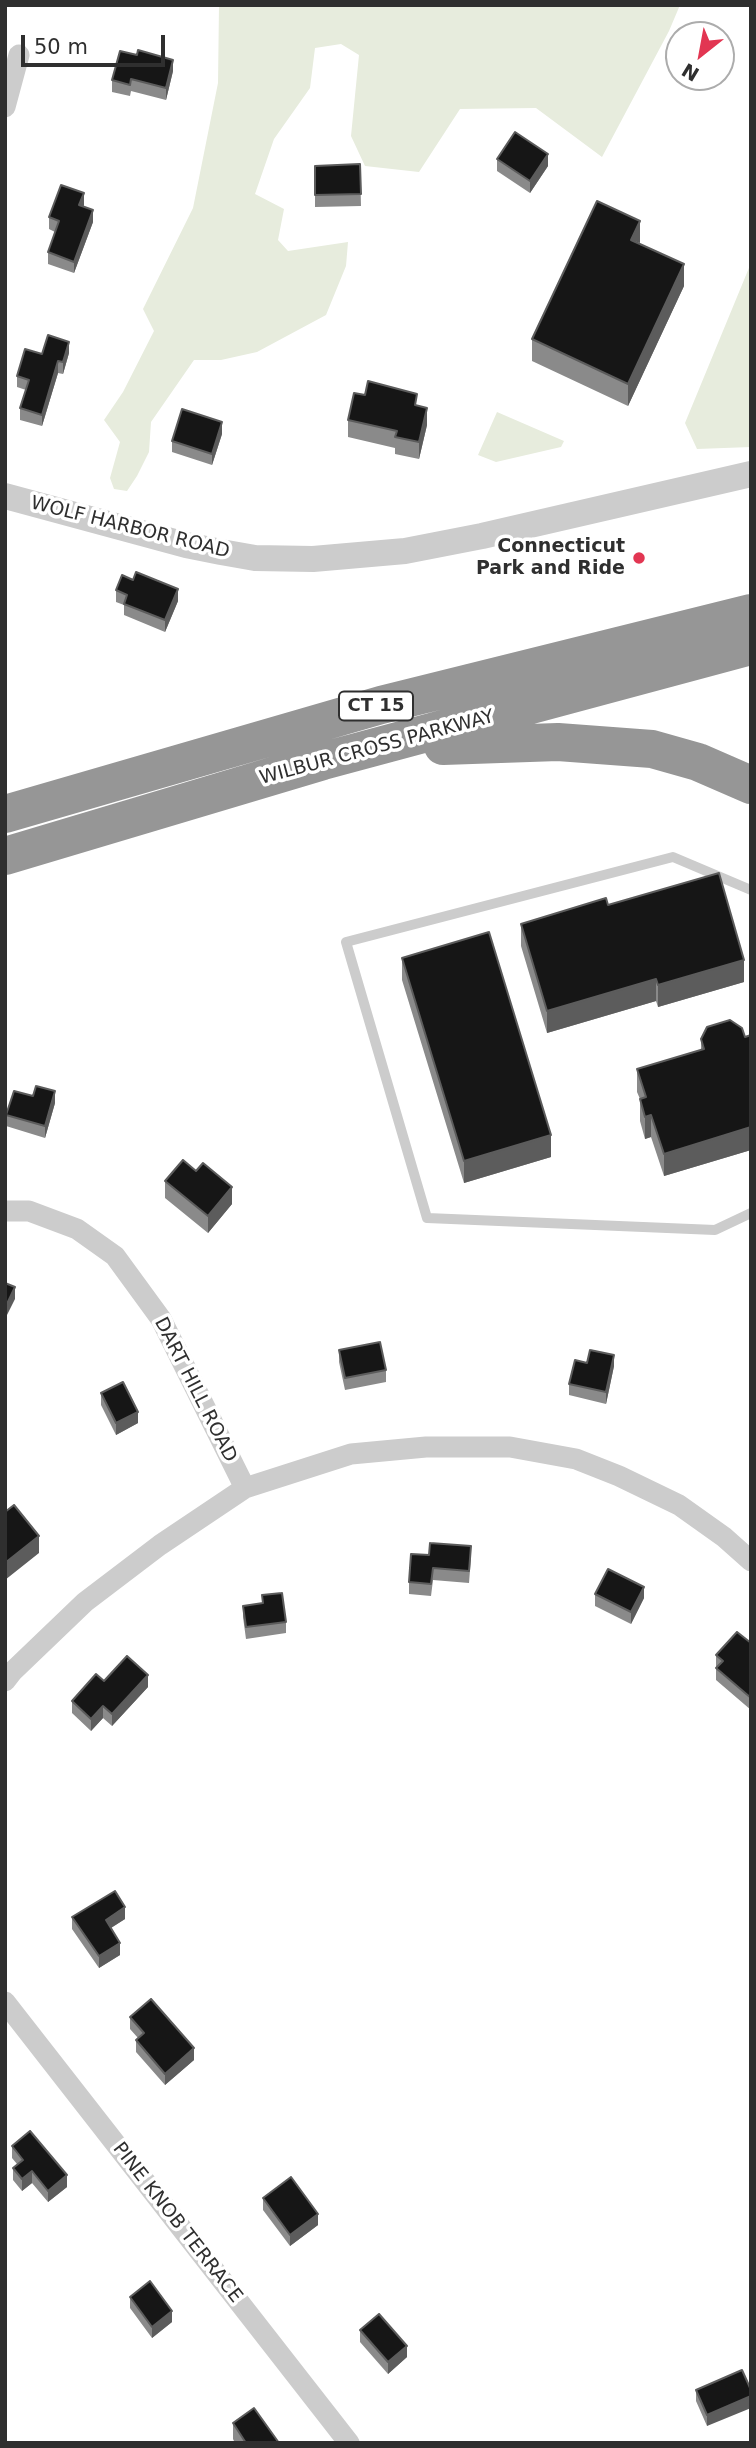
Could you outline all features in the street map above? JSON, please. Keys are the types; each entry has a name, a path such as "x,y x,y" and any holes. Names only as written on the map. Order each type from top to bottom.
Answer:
{"highway":[{"name":"WILBUR CROSS PARKWAY","path":"5,814 204,754 382,705 751,613"},
{"name":"WILBUR CROSS PARKWAY","path":"5,856 323,761 751,646"},
{"path":"323,761 461,744 590,743 652,749 676,755 751,785"}],"street":[{"path":"5,107 19,55"},
{"name":"WOLF HARBOR ROAD","path":"5,496 186,545 255,558 313,559 405,551 751,474"},
{"name":"DART HILL ROAD","path":"5,1211 29,1211 77,1229 115,1256 161,1319 245,1488"},
{"path":"5,1681 85,1602 160,1545 245,1488 351,1454 426,1447 510,1447 576,1459 679,1505 724,1537 751,1561"},
{"name":"PINE KNOB TERRACE","path":"5,2002 349,2443"}],"lane":[{"path":"751,890 673,857 346,942 427,1218 715,1230 751,1213"}],"shaded area":[{"path":"219,5 680,5 673,21 665,21 665,39 602,157 536,108 460,109 419,172 365,166 351,136 359,55 341,44 315,48 310,88 274,139 255,194 284,209 278,240 288,251 348,242 346,266 326,315 257,352 221,360 194,360 151,422 149,452 137,476 127,491 114,489 110,478 120,442 104,420 123,392 154,331 143,309 193,208 218,83"},
{"path":"751,263 751,447 697,449 685,423"},
{"path":"497,412 564,441 561,447 496,462 478,455"}],"building":[{"path":"138,50 173,60 166,88 131,79 130,85 112,80 120,51 137,55"},
{"path":"515,132 548,154 530,181 497,159"},
{"path":"360,164 361,194 315,195 315,166"},
{"path":"61,185 84,193 79,205 93,210 74,262 48,252 59,221 49,217"},
{"path":"597,201 640,221 631,240 684,264 628,384 532,339"},
{"path":"48,335 69,342 63,362 58,361 42,415 20,408 29,380 17,376 25,349 42,354"},
{"path":"368,381 417,394 415,405 427,408 419,442 395,437 397,431 348,420 354,393 365,395"},
{"path":"182,409 222,422 212,454 172,441"},
{"path":"136,572 178,589 165,620 124,604 127,595 116,590 122,575 133,580"},
{"path":"719,873 744,960 658,985 656,979 547,1011 521,924 606,898 608,905"},
{"path":"489,932 551,1135 464,1161 402,958"},
{"path":"730,1020 742,1028 745,1037 751,1035 751,1127 664,1154 651,1115 645,1117 640,1099 646,1097 637,1069 704,1049 701,1039 707,1027"},
{"path":"36,1086 55,1091 45,1126 6,1115 14,1091 33,1096"},
{"path":"183,1160 196,1171 203,1163 232,1187 208,1216 165,1181"},
{"path":"5,1283 15,1287 5,1308"},
{"path":"380,1342 386,1370 345,1378 339,1350"},
{"path":"590,1350 614,1355 606,1392 569,1384 575,1360 587,1363"},
{"path":"123,1382 138,1412 116,1423 101,1393"},
{"path":"14,1505 39,1536 5,1563 5,1512"},
{"path":"430,1543 471,1546 469,1571 433,1568 431,1584 409,1582 411,1554 429,1555"},
{"path":"608,1569 644,1587 631,1612 595,1594"},
{"path":"282,1593 286,1622 246,1627 243,1606 263,1603 262,1595"},
{"path":"737,1632 751,1643 751,1698 716,1668 723,1661 716,1655"},
{"path":"127,1656 148,1675 112,1714 103,1706 91,1719 72,1701 96,1674 104,1681"},
{"path":"115,1891 125,1907 106,1920 120,1943 99,1956 72,1917"},
{"path":"151,1999 194,2048 165,2074 136,2040 144,2033 130,2017"},
{"path":"30,2131 67,2175 48,2191 32,2171 22,2179 13,2168 23,2160 12,2146"},
{"path":"291,2177 318,2214 290,2235 263,2198"},
{"path":"150,2281 172,2311 152,2327 130,2297"},
{"path":"379,2314 407,2346 388,2362 360,2330"},
{"path":"742,2370 751,2396 707,2415 696,2390"},
{"path":"254,2408 279,2443 246,2443 233,2423"}],"place":[{"name":"Connecticut Park and Ride","path":"639,558"}]}
